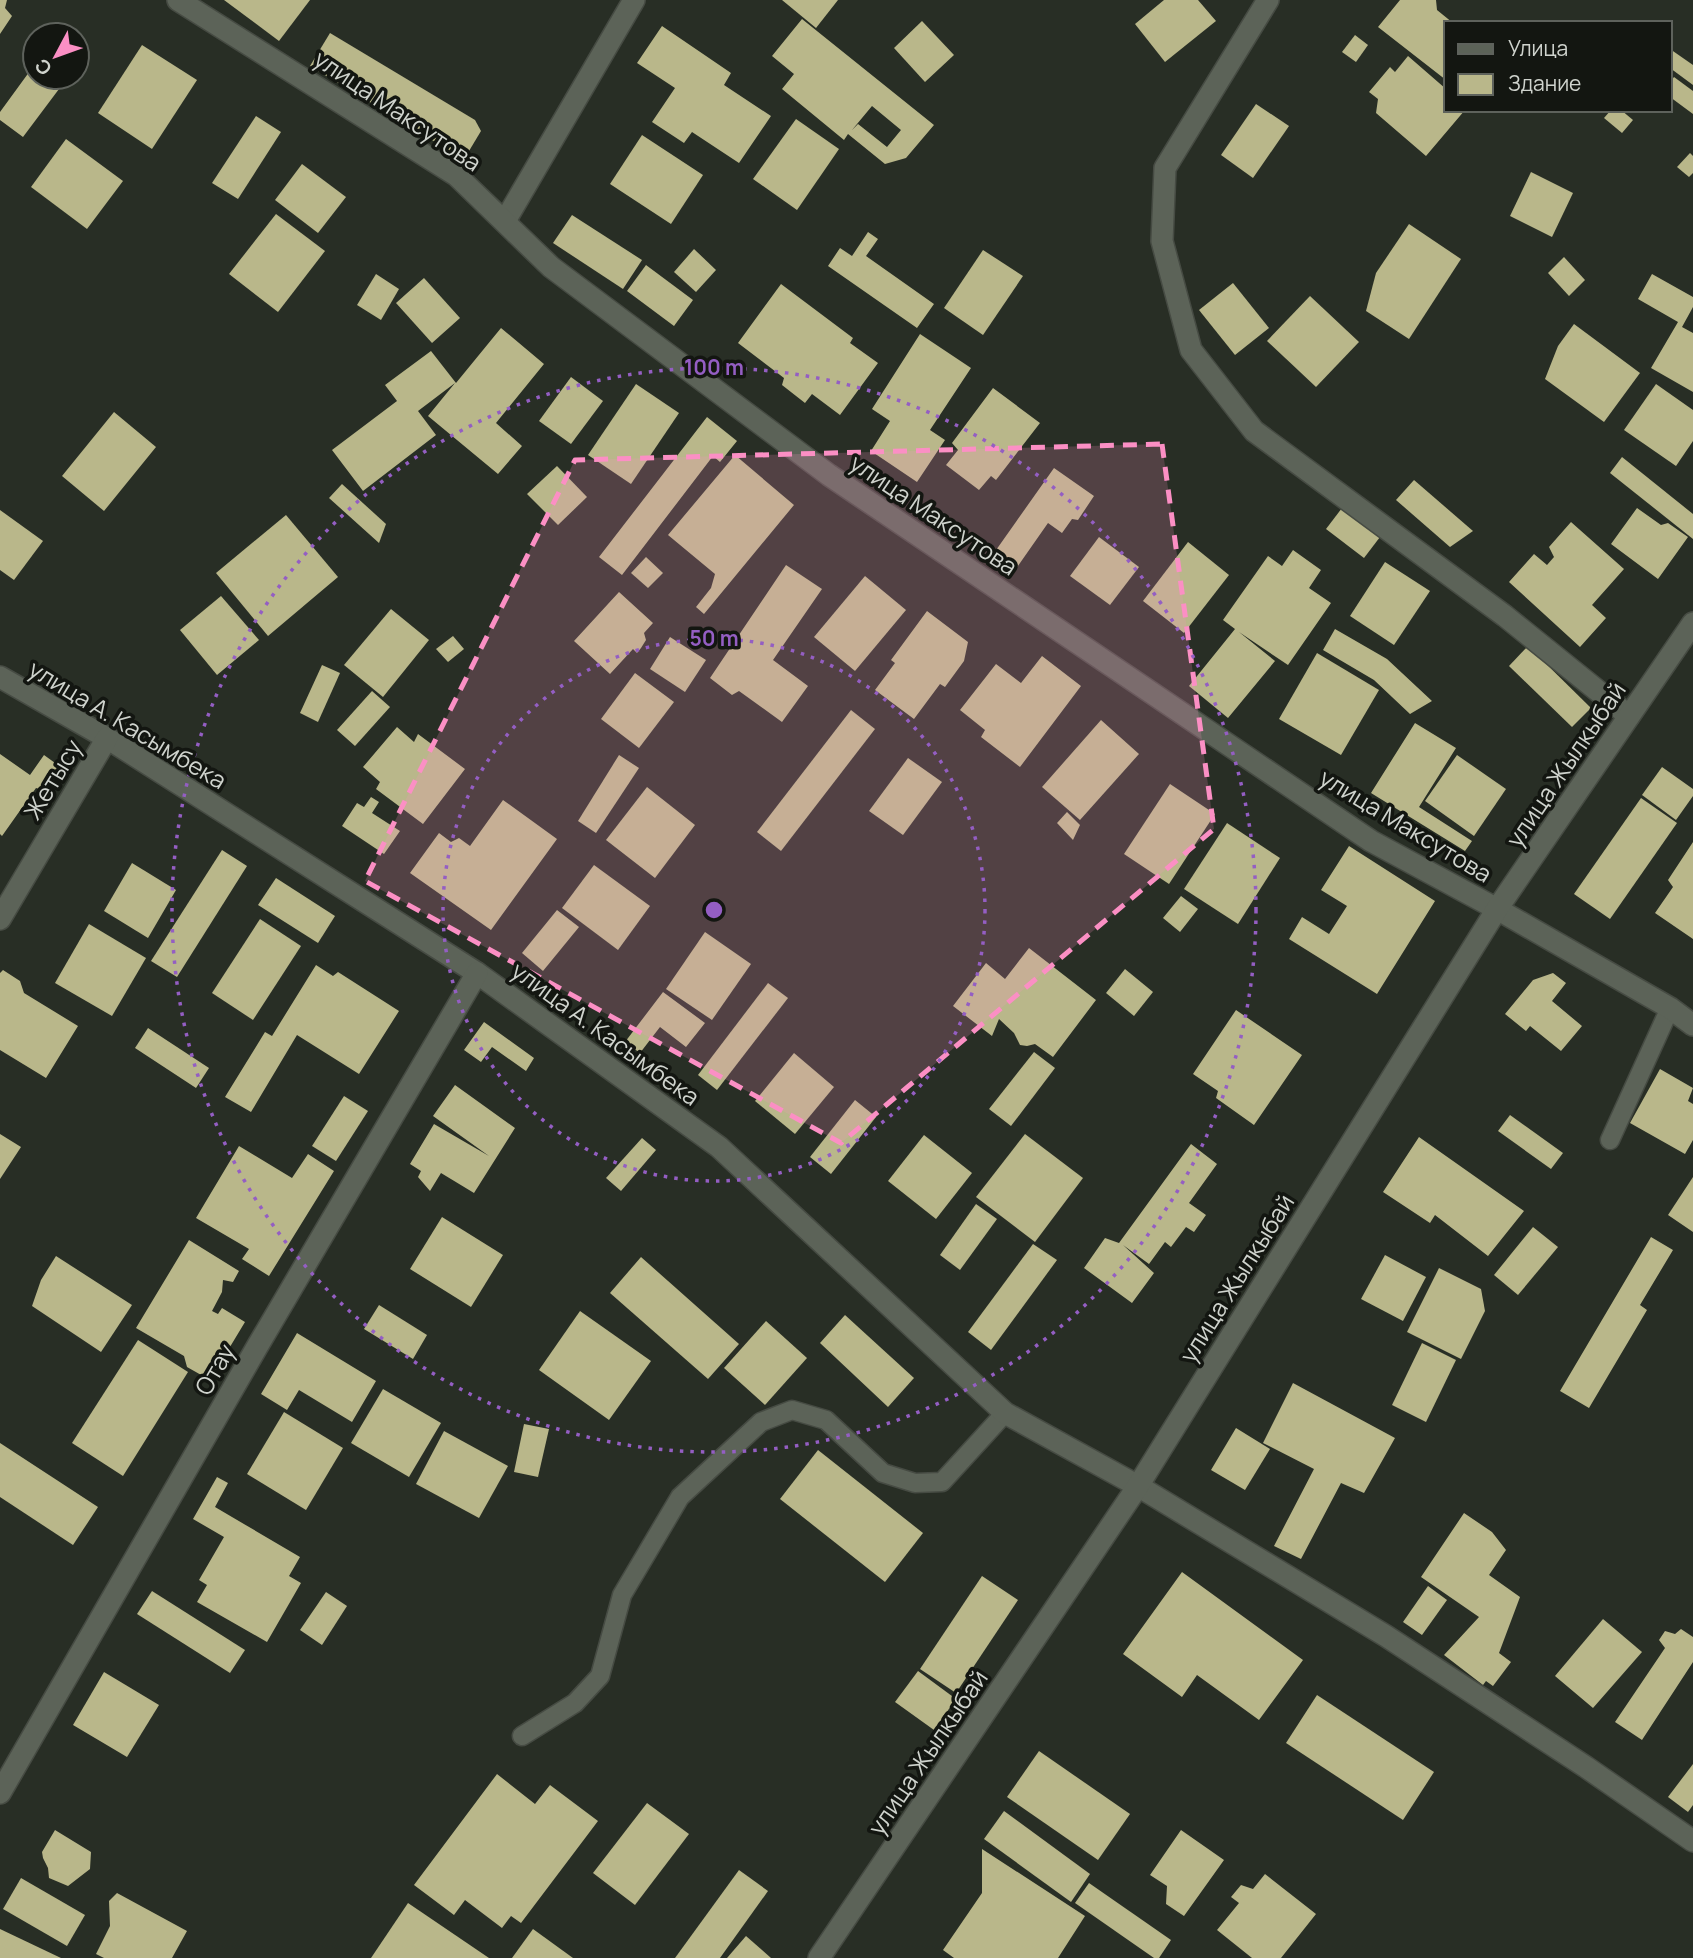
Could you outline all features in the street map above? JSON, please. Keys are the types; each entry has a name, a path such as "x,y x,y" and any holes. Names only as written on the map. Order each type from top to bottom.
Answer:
{"street":[{"name":"улица Максутова","path":"178,0 456,175 551,267 829,475 1371,841 1497,909 1693,1025"},
{"path":"505,221 634,0"},
{"path":"1268,0 1165,168 1162,241 1191,349 1254,431 1505,616 1629,716"},
{"name":"улица Жылкыбай","path":"819,1958 1138,1486 1497,909 1693,623"},
{"name":"улица А. Касымбека","path":"0,677 107,738 477,973 719,1147 1005,1413 1138,1486 1386,1636 1575,1759 1693,1841"},
{"name":"Жетысу","path":"0,919 107,738"},
{"name":"Отау","path":"0,1793 477,973"}],"lane":[{"path":"1610,1140 1670,1009"},
{"path":"522,1736 575,1703 600,1676 622,1595 680,1497 761,1422 792,1410 826,1420 883,1473 915,1483 942,1482 1005,1413"}],"highlighted area":[{"path":"1162,444 1214,829 841,1143 365,881 575,460"}],"building":[{"path":"0,0 7,0 5,8 12,16 0,34"},
{"path":"224,0 310,0 279,41"},
{"path":"782,0 838,0 816,28"},
{"path":"1164,0 1198,0 1216,21 1165,62 1135,24"},
{"path":"1400,0 1436,0 1437,10 1451,21 1444,21 1444,78 1378,27"},
{"path":"802,19 934,125 906,158 885,164 848,134 844,140 782,89 794,74 772,56","holes":["872,106 901,130 887,147 858,124 852,130"]},
{"path":"922,21 954,55 925,82 894,48"},
{"path":"662,26 731,73 724,85 771,116 739,163 692,132 684,143 652,122 675,88 637,63"},
{"path":"330,33 475,120 481,131 469,151 455,154 310,66"},
{"path":"1355,35 1368,45 1356,62 1342,52"},
{"path":"142,45 197,80 152,149 98,113"},
{"path":"1672,50 1693,65 1693,85 1672,69"},
{"path":"1408,56 1444,87 1444,112 1463,112 1426,156 1376,113 1378,99 1369,92 1390,67 1395,72"},
{"path":"1674,77 1693,91 1693,114 1672,98"},
{"path":"21,83 21,91 58,91 23,137 0,120 0,112"},
{"path":"1256,104 1289,126 1253,178 1221,155"},
{"path":"1609,112 1623,112 1633,120 1622,133 1604,118"},
{"path":"256,116 281,132 238,199 212,183"},
{"path":"796,119 839,149 797,210 753,179"},
{"path":"642,135 703,175 671,224 610,184"},
{"path":"66,139 123,181 87,229 31,187"},
{"path":"1690,153 1693,156 1693,173 1689,177 1677,167"},
{"path":"302,164 346,197 318,233 275,200"},
{"path":"1531,172 1573,193 1552,237 1510,216"},
{"path":"276,214 325,251 278,312 229,274"},
{"path":"572,215 642,260 623,289 553,243"},
{"path":"1409,224 1461,259 1409,339 1366,311 1376,273"},
{"path":"868,232 878,239 866,256 934,304 917,328 828,266 840,248 852,256"},
{"path":"694,249 716,270 696,292 674,272"},
{"path":"983,250 1023,276 983,335 944,308"},
{"path":"1564,257 1585,280 1569,296 1548,273"},
{"path":"646,265 693,300 674,326 627,291"},
{"path":"376,274 399,289 381,320 357,305"},
{"path":"1652,274 1693,297 1693,307 1682,327 1693,333 1693,392 1651,368 1678,322 1638,299"},
{"path":"424,278 460,318 432,343 396,303"},
{"path":"1233,283 1269,328 1235,355 1199,310"},
{"path":"781,284 853,338 850,343 878,363 840,415 812,394 805,403 782,385 784,378 738,343"},
{"path":"1310,296 1359,342 1316,387 1267,341"},
{"path":"1574,324 1640,373 1604,422 1545,379 1558,346"},
{"path":"501,328 544,364 496,423 522,446 498,474 428,416 455,383 418,411 436,435 363,491 332,450 397,401 385,385 431,351 456,383"},
{"path":"920,334 971,368 930,430 945,440 917,482 871,451 890,421 872,409"},
{"path":"571,377 603,401 571,444 539,421"},
{"path":"636,384 679,413 631,484 588,455"},
{"path":"1656,384 1693,410 1693,441 1676,466 1624,430"},
{"path":"993,388 1040,423 996,480 991,476 979,490 946,465 958,450 952,443"},
{"path":"114,412 156,447 104,511 62,476"},
{"path":"707,417 737,441 720,462 713,456 622,575 599,557"},
{"path":"735,455 794,505 704,614 696,607 711,588 715,574 668,535"},
{"path":"1622,457 1693,514 1693,539 1610,473"},
{"path":"557,466 587,497 558,525 527,494"},
{"path":"1054,468 1094,496 1078,520 1072,519 1062,533 1048,523 1011,576 989,560"},
{"path":"1414,480 1473,531 1450,547 1396,500"},
{"path":"342,484 386,524 379,543 329,498"},
{"path":"1342,508 1380,537 1364,558 1326,529"},
{"path":"1637,508 1661,525 1668,523 1688,537 1658,579 1611,544"},
{"path":"0,510 43,541 14,580 0,570"},
{"path":"286,515 338,577 268,636 216,573"},
{"path":"1571,522 1624,569 1592,605 1606,618 1580,647 1509,582 1534,554 1547,565 1554,557 1549,547"},
{"path":"1099,537 1139,567 1110,605 1070,576"},
{"path":"1188,542 1229,575 1184,633 1143,601"},
{"path":"1293,550 1321,570 1309,588 1331,603 1288,665 1239,632 1275,661 1228,718 1189,686 1235,629 1223,620 1268,556 1282,566"},
{"path":"646,557 663,573 648,588 631,573"},
{"path":"1385,562 1430,591 1394,645 1350,616"},
{"path":"786,565 822,589 773,660 808,686 782,722 739,691 732,695 710,678"},
{"path":"865,576 906,610 855,671 814,637"},
{"path":"619,592 653,623 644,633 646,640 637,653 633,649 610,674 574,641"},
{"path":"221,596 259,640 217,675 180,630"},
{"path":"391,609 429,640 383,697 344,665"},
{"path":"927,611 968,642 964,661 945,687 940,684 914,719 875,690 895,663 891,660"},
{"path":"1335,629 1387,659 1432,701 1410,714 1374,680 1323,650"},
{"path":"453,636 464,649 448,662 436,649"},
{"path":"670,637 706,660 685,692 650,669"},
{"path":"1528,646 1591,708 1572,727 1509,666"},
{"path":"1317,653 1379,690 1341,755 1279,719"},
{"path":"1042,656 1081,686 1020,767 981,737 985,730 960,710 996,664 1021,683"},
{"path":"322,665 340,673 318,722 300,713"},
{"path":"635,673 674,702 639,748 601,719"},
{"path":"372,691 390,707 355,746 337,730"},
{"path":"851,710 875,729 781,851 757,832"},
{"path":"1101,720 1139,754 1080,820 1042,787"},
{"path":"1415,723 1456,748 1419,807 1472,841 1465,851 1371,793"},
{"path":"397,727 414,742 418,734 465,769 423,824 376,789 380,782 363,767"},
{"path":"0,754 30,775 44,755 62,768 46,791 36,788 2,836 0,834"},
{"path":"619,755 639,768 596,833 578,821"},
{"path":"1457,755 1506,789 1474,836 1425,801"},
{"path":"908,758 942,782 903,835 869,811"},
{"path":"1662,767 1693,789 1693,796 1676,820 1642,795"},
{"path":"1170,784 1215,814 1169,884 1124,854"},
{"path":"647,787 695,825 655,878 606,840"},
{"path":"371,797 379,802 372,813 400,831 384,854 342,826 357,803 364,807"},
{"path":"1641,798 1677,823 1610,919 1574,894"},
{"path":"503,800 557,839 491,930 410,873 439,833 451,842 459,838 470,846"},
{"path":"1067,812 1080,825 1073,840 1057,823"},
{"path":"1227,823 1280,858 1238,924 1184,889"},
{"path":"1693,842 1693,939 1655,913 1673,887 1668,880"},
{"path":"1349,846 1435,901 1377,994 1289,939 1302,917 1329,934 1347,906 1321,890"},
{"path":"222,850 247,866 177,977 151,961"},
{"path":"132,863 176,890 148,938 104,911"},
{"path":"594,865 650,906 618,950 562,908"},
{"path":"276,878 335,916 318,943 258,905"},
{"path":"1181,896 1198,909 1180,932 1163,918"},
{"path":"557,910 579,927 543,971 522,953"},
{"path":"260,919 301,946 253,1020 212,993"},
{"path":"89,924 146,958 112,1016 55,983"},
{"path":"705,932 751,964 712,1020 666,989"},
{"path":"1029,948 1096,1000 1053,1057 1035,1044 1020,1045 1014,1033 999,1019 992,1036 953,1006 986,963 1005,979"},
{"path":"316,965 333,976 338,972 399,1011 359,1074 297,1035 251,1112 225,1097 265,1032 272,1036"},
{"path":"1125,969 1153,992 1134,1016 1106,993"},
{"path":"3,970 20,981 24,993 78,1026 46,1078 0,1050 0,973"},
{"path":"1553,973 1566,983 1552,1001 1582,1026 1561,1051 1530,1026 1526,1031 1505,1014 1533,980"},
{"path":"768,983 788,998 717,1090 698,1075"},
{"path":"663,992 705,1023 686,1047 660,1027 640,1053 625,1042"},
{"path":"1236,1010 1302,1055 1254,1125 1216,1098 1218,1091 1193,1074"},
{"path":"484,1022 534,1058 526,1071 492,1047 481,1062 464,1050"},
{"path":"148,1028 209,1068 196,1088 135,1048"},
{"path":"1034,1052 1055,1068 1011,1126 989,1109"},
{"path":"794,1053 834,1087 795,1134 755,1101"},
{"path":"1660,1069 1693,1088 1688,1101 1693,1104 1693,1140 1685,1154 1630,1123"},
{"path":"455,1085 515,1128 474,1193 441,1173 430,1191 418,1177 421,1171 410,1164 434,1124 489,1156 433,1116"},
{"path":"344,1096 368,1111 336,1161 312,1146"},
{"path":"855,1100 876,1117 831,1174 810,1157"},
{"path":"1510,1115 1563,1153 1551,1169 1498,1131"},
{"path":"0,1134 21,1147 0,1179"},
{"path":"1025,1134 1083,1178 1035,1242 976,1197"},
{"path":"924,1135 972,1173 936,1219 888,1181"},
{"path":"1419,1137 1524,1211 1488,1256 1435,1215 1430,1223 1383,1192"},
{"path":"642,1138 656,1150 621,1191 606,1178"},
{"path":"1191,1144 1217,1164 1189,1203 1206,1215 1194,1232 1186,1227 1171,1247 1165,1242 1149,1264 1123,1245 1154,1273 1132,1303 1084,1268 1105,1238 1119,1243"},
{"path":"239,1146 292,1178 308,1154 334,1171 269,1276 242,1259 249,1249 196,1218"},
{"path":"1693,1177 1693,1232 1668,1215"},
{"path":"976,1204 997,1219 960,1270 940,1255"},
{"path":"442,1217 503,1255 471,1307 410,1269"},
{"path":"1533,1227 1558,1247 1518,1295 1494,1275"},
{"path":"1651,1237 1673,1250 1640,1305 1647,1310 1589,1408 1560,1391"},
{"path":"189,1240 239,1271 233,1282 223,1280 222,1292 212,1311 218,1314 222,1308 245,1322 210,1380 187,1367 184,1356 136,1328"},
{"path":"1033,1244 1057,1260 991,1350 968,1332"},
{"path":"1385,1255 1426,1277 1403,1321 1361,1299"},
{"path":"56,1256 132,1305 101,1352 32,1306 41,1280"},
{"path":"641,1257 739,1344 708,1379 610,1293"},
{"path":"1439,1268 1481,1289 1485,1311 1461,1359 1407,1332"},
{"path":"379,1305 427,1335 413,1359 364,1329"},
{"path":"580,1311 651,1361 609,1420 539,1370"},
{"path":"845,1315 914,1378 888,1407 820,1343"},
{"path":"766,1321 807,1358 765,1405 724,1368"},
{"path":"297,1333 376,1381 352,1422 299,1390 287,1410 261,1394"},
{"path":"138,1340 188,1372 123,1476 72,1443"},
{"path":"1422,1343 1456,1360 1426,1422 1392,1405"},
{"path":"1293,1383 1395,1438 1364,1493 1341,1483 1301,1559 1274,1546 1314,1469 1263,1443"},
{"path":"383,1389 441,1423 409,1477 351,1443"},
{"path":"284,1412 343,1448 306,1510 247,1474"},
{"path":"524,1424 549,1429 538,1477 514,1472"},
{"path":"1236,1428 1270,1449 1245,1490 1211,1470"},
{"path":"444,1431 508,1466 479,1518 416,1484"},
{"path":"0,1443 98,1507 73,1545 0,1497"},
{"path":"818,1450 923,1533 885,1582 780,1499"},
{"path":"217,1477 228,1483 215,1507 300,1557 289,1576 301,1583 267,1642 197,1602 207,1585 199,1580 224,1537 193,1519"},
{"path":"1464,1513 1492,1532 1506,1550 1489,1575 1520,1597 1499,1653 1511,1662 1493,1686 1486,1681 1483,1685 1444,1655 1479,1617 1421,1577"},
{"path":"1182,1572 1303,1660 1259,1720 1197,1675 1182,1697 1123,1654"},
{"path":"982,1576 1018,1600 956,1693 920,1669"},
{"path":"1428,1586 1447,1600 1422,1635 1403,1622"},
{"path":"152,1591 245,1650 230,1673 137,1614"},
{"path":"326,1592 347,1606 322,1645 300,1630"},
{"path":"1603,1619 1642,1652 1593,1708 1555,1676"},
{"path":"1681,1629 1693,1637 1693,1662 1642,1740 1615,1722 1665,1648 1659,1640 1665,1631 1675,1634"},
{"path":"918,1671 956,1699 934,1730 895,1702"},
{"path":"104,1672 159,1705 127,1757 73,1725"},
{"path":"1317,1695 1434,1772 1403,1820 1286,1743"},
{"path":"1039,1751 1130,1814 1098,1860 1007,1797"},
{"path":"1693,1764 1693,1805 1688,1812 1668,1797"},
{"path":"497,1774 535,1804 550,1785 598,1821 521,1923 511,1916 502,1928 465,1900 454,1915 414,1885"},
{"path":"647,1803 689,1834 635,1905 593,1873"},
{"path":"1004,1811 1090,1874 1071,1902 984,1839"},
{"path":"55,1830 91,1852 90,1869 68,1886 49,1878 43,1858 42,1852"},
{"path":"1181,1830 1224,1860 1184,1916 1166,1904 1167,1886 1150,1875"},
{"path":"982,1849 1085,1916 1058,1958 954,1958 943,1950 982,1893"},
{"path":"739,1870 768,1891 720,1958 675,1958"},
{"path":"1265,1874 1316,1914 1281,1958 1252,1958 1217,1930 1239,1903 1231,1897 1241,1885 1253,1889"},
{"path":"21,1878 85,1915 67,1946 3,1909"},
{"path":"1089,1883 1171,1940 1159,1958 1154,1958 1075,1903"},
{"path":"117,1893 187,1931 172,1958 104,1958 96,1954 110,1926 109,1901"},
{"path":"408,1903 489,1958 371,1958"},
{"path":"0,1929 61,1958 0,1958"},
{"path":"533,1929 573,1958 512,1958"},
{"path":"746,1936 771,1958 727,1958"}]}
